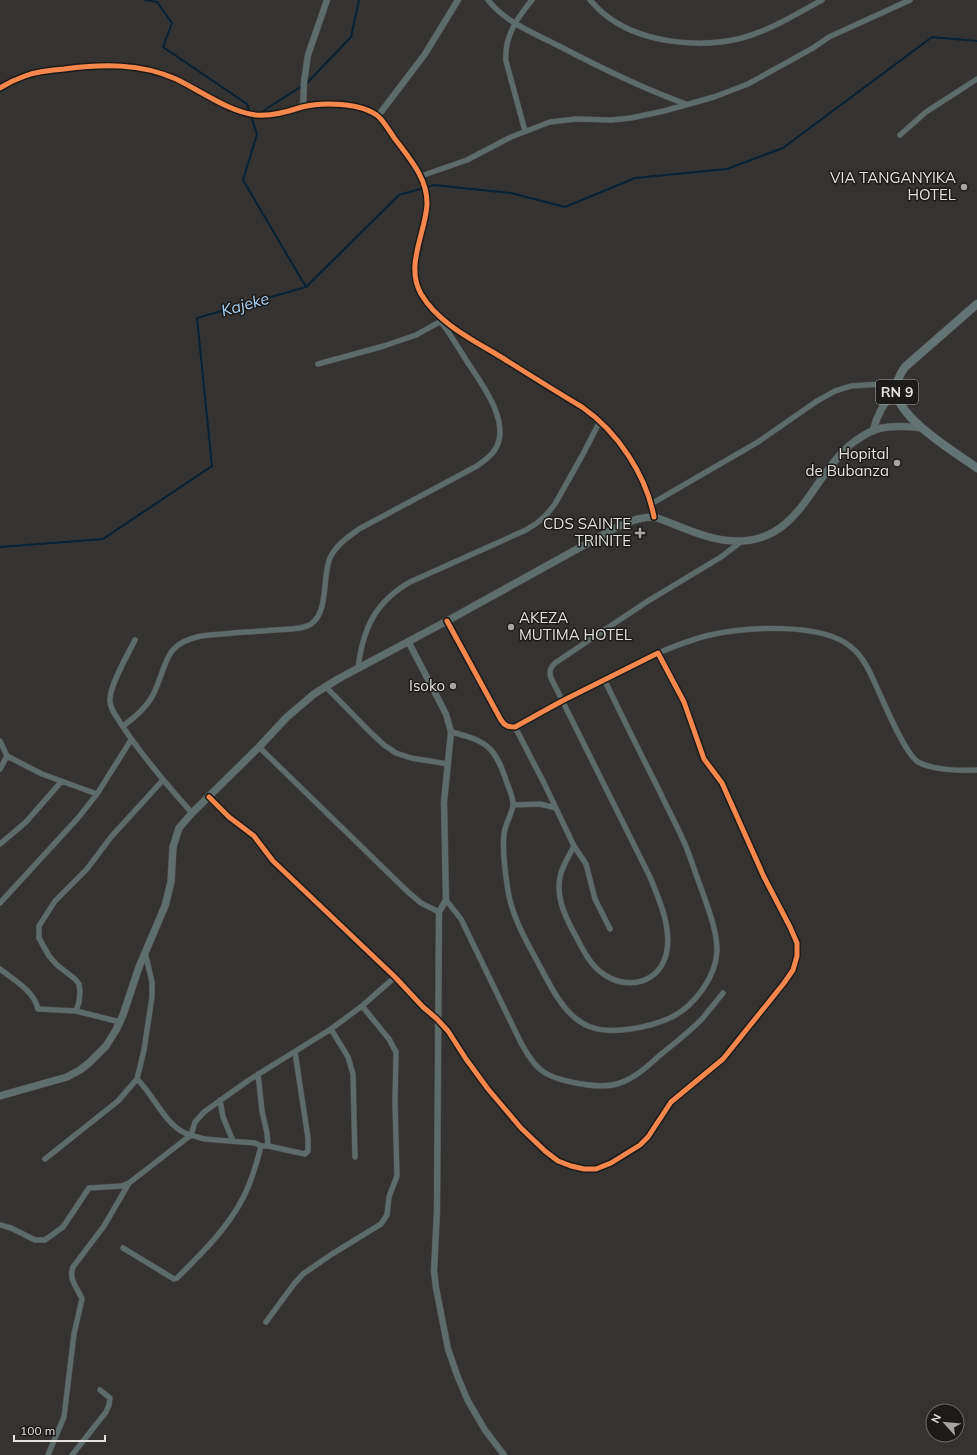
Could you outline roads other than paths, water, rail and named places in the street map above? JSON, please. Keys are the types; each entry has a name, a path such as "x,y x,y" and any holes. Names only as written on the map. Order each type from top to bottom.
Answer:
{"main road":[{"name":"RN 9","path":"977,304 911,360 902,371 897,386 898,398 905,411 922,428 977,468"},
{"path":"873,430 882,405 897,386"},
{"path":"0,1096 51,1082 80,1070 98,1056 106,1046 120,1022 168,894 171,882 175,837 179,828 192,813 292,713 325,686 447,621 617,526 632,520 654,517 713,539 742,541 764,537 778,530 792,519 805,504 830,466 840,455 860,438 873,430 896,426 922,428"}],"street":[{"path":"302,107 308,55 327,0"},
{"path":"378,116 425,54 458,0"},
{"path":"488,0 495,9 514,23 625,80 651,92 686,104"},
{"path":"525,131 506,61 505,51 514,23 532,0"},
{"path":"590,0 604,14 639,33 670,41 697,44 743,38 778,24 822,0"},
{"path":"421,176 467,160 511,137 556,121 631,118 664,112 686,104 714,97 748,84 813,48 829,37 910,0"},
{"path":"0,88 25,76 40,72 99,65 133,66 163,73 230,107 244,112 271,115 302,107 325,104 349,106 378,116 421,176 427,195 427,206 416,252 416,281 421,293 442,321 480,382 495,409 499,423 500,434 497,446 489,457 477,466 358,530 337,548 326,569 322,608 317,618 310,624 289,628 201,636 190,638 179,643 171,652 165,663 153,694 146,706 123,726"},
{"path":"900,135 926,112 977,79"},
{"path":"318,364 384,346 416,335 442,321"},
{"path":"442,321 582,407 600,421 632,462 651,504 654,517"},
{"path":"651,504 758,442 835,390 851,386 897,386"},
{"path":"358,668 360,651 368,628 376,611 386,598 410,582 526,530 538,523 555,504 600,421"},
{"path":"574,846 560,876 559,891 561,905 567,920 592,964 602,974 626,983 650,979 659,971 668,950 668,934 658,897 650,877 549,672 555,663 648,601 721,557 742,541"},
{"path":"447,621 500,720 508,727 515,727 562,701 658,653 709,635 757,628 808,631 837,637 852,647 863,660 886,711 907,748 918,762 952,771 977,770"},
{"path":"135,640 110,694 109,701 112,709 131,740 192,813"},
{"path":"408,641 446,714 451,732 446,779 444,826 446,900 438,912 437,1210 434,1271 436,1288 448,1349 462,1388 485,1430 504,1455"},
{"path":"209,797 229,817 254,836 273,861 437,1019 448,1031 488,1089 521,1128 545,1151 558,1160 584,1169 596,1169 611,1163 640,1145 648,1137 671,1102 723,1059 784,983 793,970 797,956 797,944 790,927 764,877 722,783 704,759 684,702 658,653"},
{"path":"451,732 482,741 491,748 498,759 510,791 513,805 504,832 504,852 508,893 521,929 548,981 566,1008 578,1020 588,1026 602,1029 622,1029 653,1025 684,1010 708,981 716,961 716,944 711,918 687,848 604,680"},
{"path":"325,686 379,740 396,753 411,758 448,764"},
{"path":"515,727 538,770 574,846 586,864 595,899 610,929"},
{"path":"0,904 78,818 97,794 131,740"},
{"path":"0,741 7,756 42,774 97,794"},
{"path":"259,747 408,892 421,903 438,912"},
{"path":"0,769 7,756"},
{"path":"76,1011 79,1002 79,984 49,956 40,938 39,926 55,901 88,869 111,837 163,780"},
{"path":"0,844 26,822 61,782"},
{"path":"513,805 540,804 556,808"},
{"path":"446,900 461,919 521,1043 532,1062 541,1071 551,1076 582,1084 599,1086 616,1084 632,1077 644,1069 701,1020 723,993"},
{"path":"45,1159 118,1101 137,1079 144,1050 152,997 152,982 145,952"},
{"path":"0,969 19,983 28,992 38,1009 76,1011 120,1022"},
{"path":"0,1225 35,1240 45,1240 63,1227 89,1188 122,1186 129,1183 191,1136 196,1120 204,1112 258,1074 331,1029 362,1006 395,977"},
{"path":"266,1322 303,1274 381,1224 386,1215 389,1197 396,1176 396,1052 389,1039 362,1006"},
{"path":"331,1029 348,1057 353,1074 355,1157"},
{"path":"137,1079 151,1095 175,1128 182,1132 204,1139 255,1143 261,1146 268,1146 305,1154 308,1151 308,1138 295,1052"},
{"path":"258,1074 268,1146"},
{"path":"220,1100 227,1130 233,1141"},
{"path":"123,1248 174,1279 177,1278 217,1237 235,1212 244,1197 253,1174 261,1146"},
{"path":"48,1455 64,1413 74,1334 82,1299 74,1284 71,1272 73,1267 104,1226 129,1183"},
{"path":"72,1455 108,1409 110,1398 100,1390"}],"waterway":[{"name":"Kajeke","path":"0,547 103,539 212,466 197,318 306,287 243,180 257,134 247,104 163,47 172,23 157,2 145,0"},
{"path":"306,84 351,37 359,0"},
{"path":"306,287 399,195 434,185 511,193 565,207 635,178 727,169 783,148 932,37 977,41"},
{"path":"260,113 302,86"}],"place":[{"name":"VIA TANGANYIKA HOTEL","path":"964,187"},
{"name":"Hopital de Bubanza","path":"897,463"},
{"name":"CDS SAINTE TRINITE","path":"640,533"},
{"name":"AKEZA MUTIMA HOTEL","path":"511,627"},
{"name":"Isoko","path":"453,686"}]}
